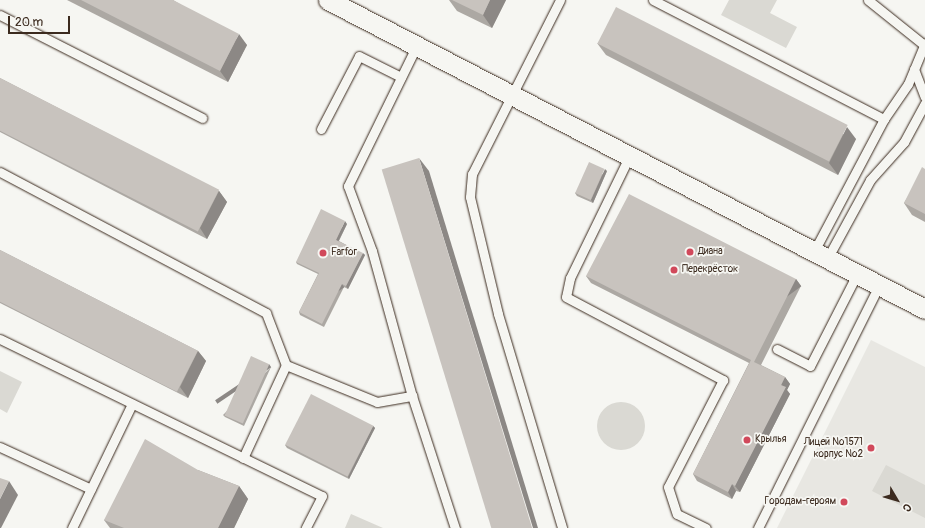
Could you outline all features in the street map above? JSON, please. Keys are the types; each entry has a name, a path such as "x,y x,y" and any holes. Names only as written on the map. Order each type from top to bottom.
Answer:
{"street":[{"path":"328,0 511,93 820,256 925,309"}],"lane":[{"path":"560,0 511,93 472,174 470,198 498,314 562,528"},
{"path":"653,0 884,120"},
{"path":"820,256 884,120 914,70 925,44 868,0"},
{"path":"0,16 202,118"},
{"path":"417,45 348,186 372,251 412,396 455,528"},
{"path":"321,129 359,56 401,77"},
{"path":"914,70 925,97"},
{"path":"820,256 870,180 904,142 925,103"},
{"path":"630,155 570,278 566,297 723,380 668,487 677,514 706,528"},
{"path":"0,172 266,313 286,365 243,458"},
{"path":"777,349 810,366 857,274"},
{"path":"758,528 879,286"},
{"path":"0,339 322,496 306,528"},
{"path":"286,365 377,402 412,396"},
{"path":"72,528 132,404"},
{"path":"0,446 91,489"}],"shaded area":[{"path":"729,0 777,0 770,13 797,27 786,48 721,15"},
{"name":"Лицей №1571 корпус №2","path":"871,340 925,367 925,528 777,528"},
{"path":"0,371 22,382 7,413 0,409"},
{"path":"621,402 630,404 638,409 643,417 645,426 643,435 638,443 630,448 621,450 612,448 604,443 599,435 597,426 599,417 604,409 612,404"},
{"path":"886,465 925,485 925,518 872,491"},
{"path":"351,514 383,528 345,528"}],"building":[{"path":"81,0 173,0 239,34 220,71"},
{"path":"452,0 490,0 483,15"},
{"path":"616,7 848,125 829,162 597,44"},
{"path":"0,78 219,190 198,232 0,131"},
{"path":"419,158 532,528 491,528 382,169"},
{"path":"589,162 605,169 591,200 575,193"},
{"path":"922,167 925,169 925,214 904,203"},
{"path":"629,194 796,279 754,362 785,377 781,385 786,387 735,486 732,484 728,492 693,474 751,360 586,276"},
{"path":"321,209 345,221 336,240 363,253 346,286 342,284 322,324 299,312 319,273 296,262"},
{"path":"0,250 198,351 177,392 0,302"},
{"path":"251,356 269,364 243,424 225,415"},
{"path":"311,394 373,426 347,477 285,445"},
{"path":"145,439 198,470 239,486 218,528 124,528 104,520"},
{"path":"0,478 9,481 0,499"}],"place":[{"name":"Диана","path":"690,252"},
{"name":"Farfor","path":"323,253"},
{"name":"Перекрёсток","path":"674,270"},
{"name":"Крылья","path":"747,440"},
{"name":"Лицей №1571 корпус №2","path":"871,448"},
{"name":"Городам-героям","path":"844,502"}]}
